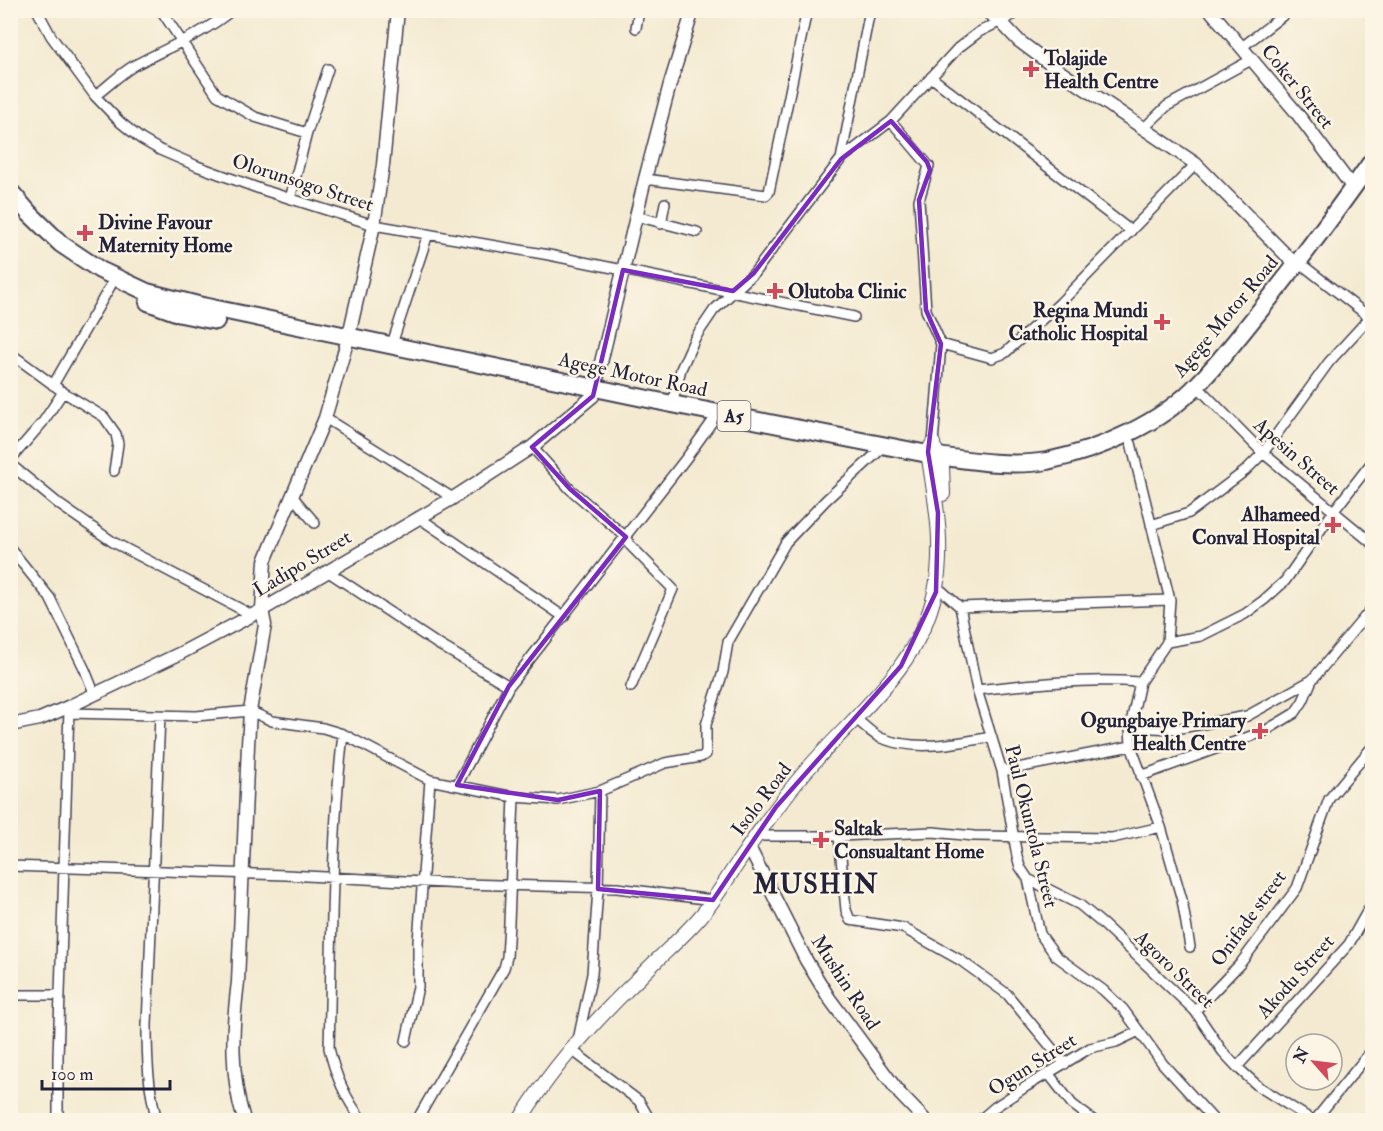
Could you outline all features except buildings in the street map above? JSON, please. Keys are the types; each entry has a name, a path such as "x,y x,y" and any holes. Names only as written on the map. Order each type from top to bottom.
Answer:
{"highway":[{"name":"Agege Motor Road","path":"1357,192 1372,161"},
{"name":"Agege Motor Road","path":"10,191 61,244 100,270 147,292 347,341 595,392 672,404 1016,472 1069,465 1131,443 1174,417 1203,391 1357,192 1372,179"},
{"name":"Agege Motor Road","path":"10,208 41,240 82,271 135,297 181,314 347,341 392,344 712,422 878,452 1012,463 1046,461 1090,449 1134,431 1171,407 1198,385 1300,266"}],"main road":[{"name":"Isolo Road","path":"530,1120 578,1048 699,928 803,785 889,695 916,655 929,628 942,591 945,555 934,456"},
{"name":"Isolo Road","path":"520,1120 542,1088 631,985 687,931 713,900 776,807 901,666 919,636 936,592 938,513 934,456"}],"street":[{"name":"Olorunsogo Street","path":"37,10 51,36 95,96 120,122 141,139 160,150 219,174 374,225 549,255 733,291 854,318"},
{"path":"160,10 217,95 255,117 307,133"},
{"path":"95,96 133,66 182,43 217,23 232,10"},
{"path":"257,612 266,561 325,418 347,341 374,225 383,165 398,10"},
{"path":"636,28 639,10"},
{"path":"595,392 645,179 670,84 693,10"},
{"path":"645,179 766,195 769,192 807,10"},
{"path":"841,159 870,10"},
{"path":"985,10 1054,68 1196,164 1300,266 1372,317 1329,362 1263,453 1245,471 1189,513 1151,525"},
{"path":"672,404 681,369 696,338 714,310 754,273 841,159 891,121 958,48 979,32 1023,10"},
{"name":"Coker Street","path":"1210,10 1296,112 1357,192"},
{"path":"1242,47 1290,10"},
{"path":"1144,128 1167,106 1251,60"},
{"path":"290,199 307,133 328,69"},
{"path":"931,77 1131,231"},
{"path":"891,121 930,166 919,200 926,310 942,344 934,456"},
{"path":"942,344 992,358 1005,353 1044,320 1196,164"},
{"path":"661,224 665,203"},
{"path":"636,216 697,232"},
{"path":"392,344 428,234"},
{"path":"53,385 111,285"},
{"path":"10,353 63,392 104,417 116,434 118,444 114,471"},
{"name":"Apesin Street","path":"1203,391 1263,453 1372,543"},
{"path":"63,392 43,422 10,462 60,505 113,542 257,612 265,625 250,711 233,1056 237,1097 244,1120"},
{"name":"Ladipo Street","path":"12,721 40,719 69,710 95,694 181,653 257,612 453,498 532,447 595,392"},
{"path":"325,418 453,498"},
{"path":"457,785 509,686 626,537 712,422"},
{"path":"1131,443 1170,600 1167,642 1140,682 1131,727 1131,746 1161,827 1182,900 1190,947"},
{"path":"532,447 570,489 626,537 630,545 673,589 631,687"},
{"path":"58,1120 69,710 160,716 226,715 250,711 272,721 323,728 343,734 430,780 514,797 558,800 600,790 664,763 701,757 706,754 706,725 723,672 728,642 786,542 826,500 878,452"},
{"path":"1167,642 1201,636 1245,614 1264,600 1285,581 1333,512 1372,462"},
{"path":"292,496 315,523"},
{"path":"418,517 564,617"},
{"path":"10,548 50,598 95,694"},
{"path":"327,571 436,643 509,686"},
{"path":"942,591 960,607 1170,600"},
{"name":"Paul Okuntola Street","path":"960,607 977,690 1002,771 1020,867 1028,879 1040,934 1056,956 1103,990 1123,1009 1163,1064 1214,1120"},
{"path":"1141,776 1280,724 1295,713 1312,680 1372,608"},
{"path":"1131,727 1175,729 1247,716 1312,680"},
{"path":"977,690 1059,682 1140,682"},
{"path":"157,1120 147,1075 147,1048 160,716"},
{"path":"1247,716 1252,736"},
{"path":"862,724 879,737 907,745 938,746 992,737"},
{"path":"343,734 334,878 329,1048 335,1076 350,1105 362,1120"},
{"path":"1002,771 1131,746"},
{"name":"Onifade street","path":"1195,1011 1240,964 1298,888 1329,800 1372,749"},
{"path":"406,1041 418,987 418,942 430,780"},
{"path":"600,790 598,889 592,974 578,1048 639,1101 650,1120"},
{"path":"417,1120 504,968 507,957 514,797"},
{"path":"764,836 933,832 1112,838 1161,827"},
{"path":"839,836 846,910 850,920 903,928 960,960 1007,994 1065,1064"},
{"name":"Mushin Road","path":"752,853 806,960 829,998 900,1094 925,1120"},
{"path":"10,866 617,888 713,900"},
{"name":"Agoro Street","path":"1028,879 1080,905 1104,925 1195,1011 1223,1052 1237,1067 1258,1086 1314,1120"},
{"name":"Akodu Street","path":"1237,1067 1349,944 1372,903"},
{"path":"10,995 60,995"},
{"name":"Ogun Street","path":"980,1120 995,1107 1090,1048 1116,1042 1139,1032"},
{"path":"1314,1120 1372,1050"},
{"path":"1048,1073 1072,1104 1093,1120"}],"highlighted area":[{"path":"891,121 927,162 930,170 919,200 926,310 941,344 928,452 938,513 936,592 901,666 776,807 713,900 598,889 600,791 558,800 457,785 509,686 626,537 570,489 532,447 593,396 623,270 733,291 754,273 841,159"}],"place":[{"name":"Tolajide Health Centre","path":"1031,69"},
{"name":"Divine Favour Maternity Home","path":"85,233"},
{"name":"Olutoba Clinic","path":"775,291"},
{"name":"Regina Mundi Catholic Hospital","path":"1162,322"},
{"name":"Alhameed Conval Hospital","path":"1333,525"},
{"name":"Ogungbaiye Primary Health Centre","path":"1260,731"},
{"name":"Saltak Consualtant Home","path":"821,840"}],"district":[{"name":"MUSHIN","path":"816,884"}]}
